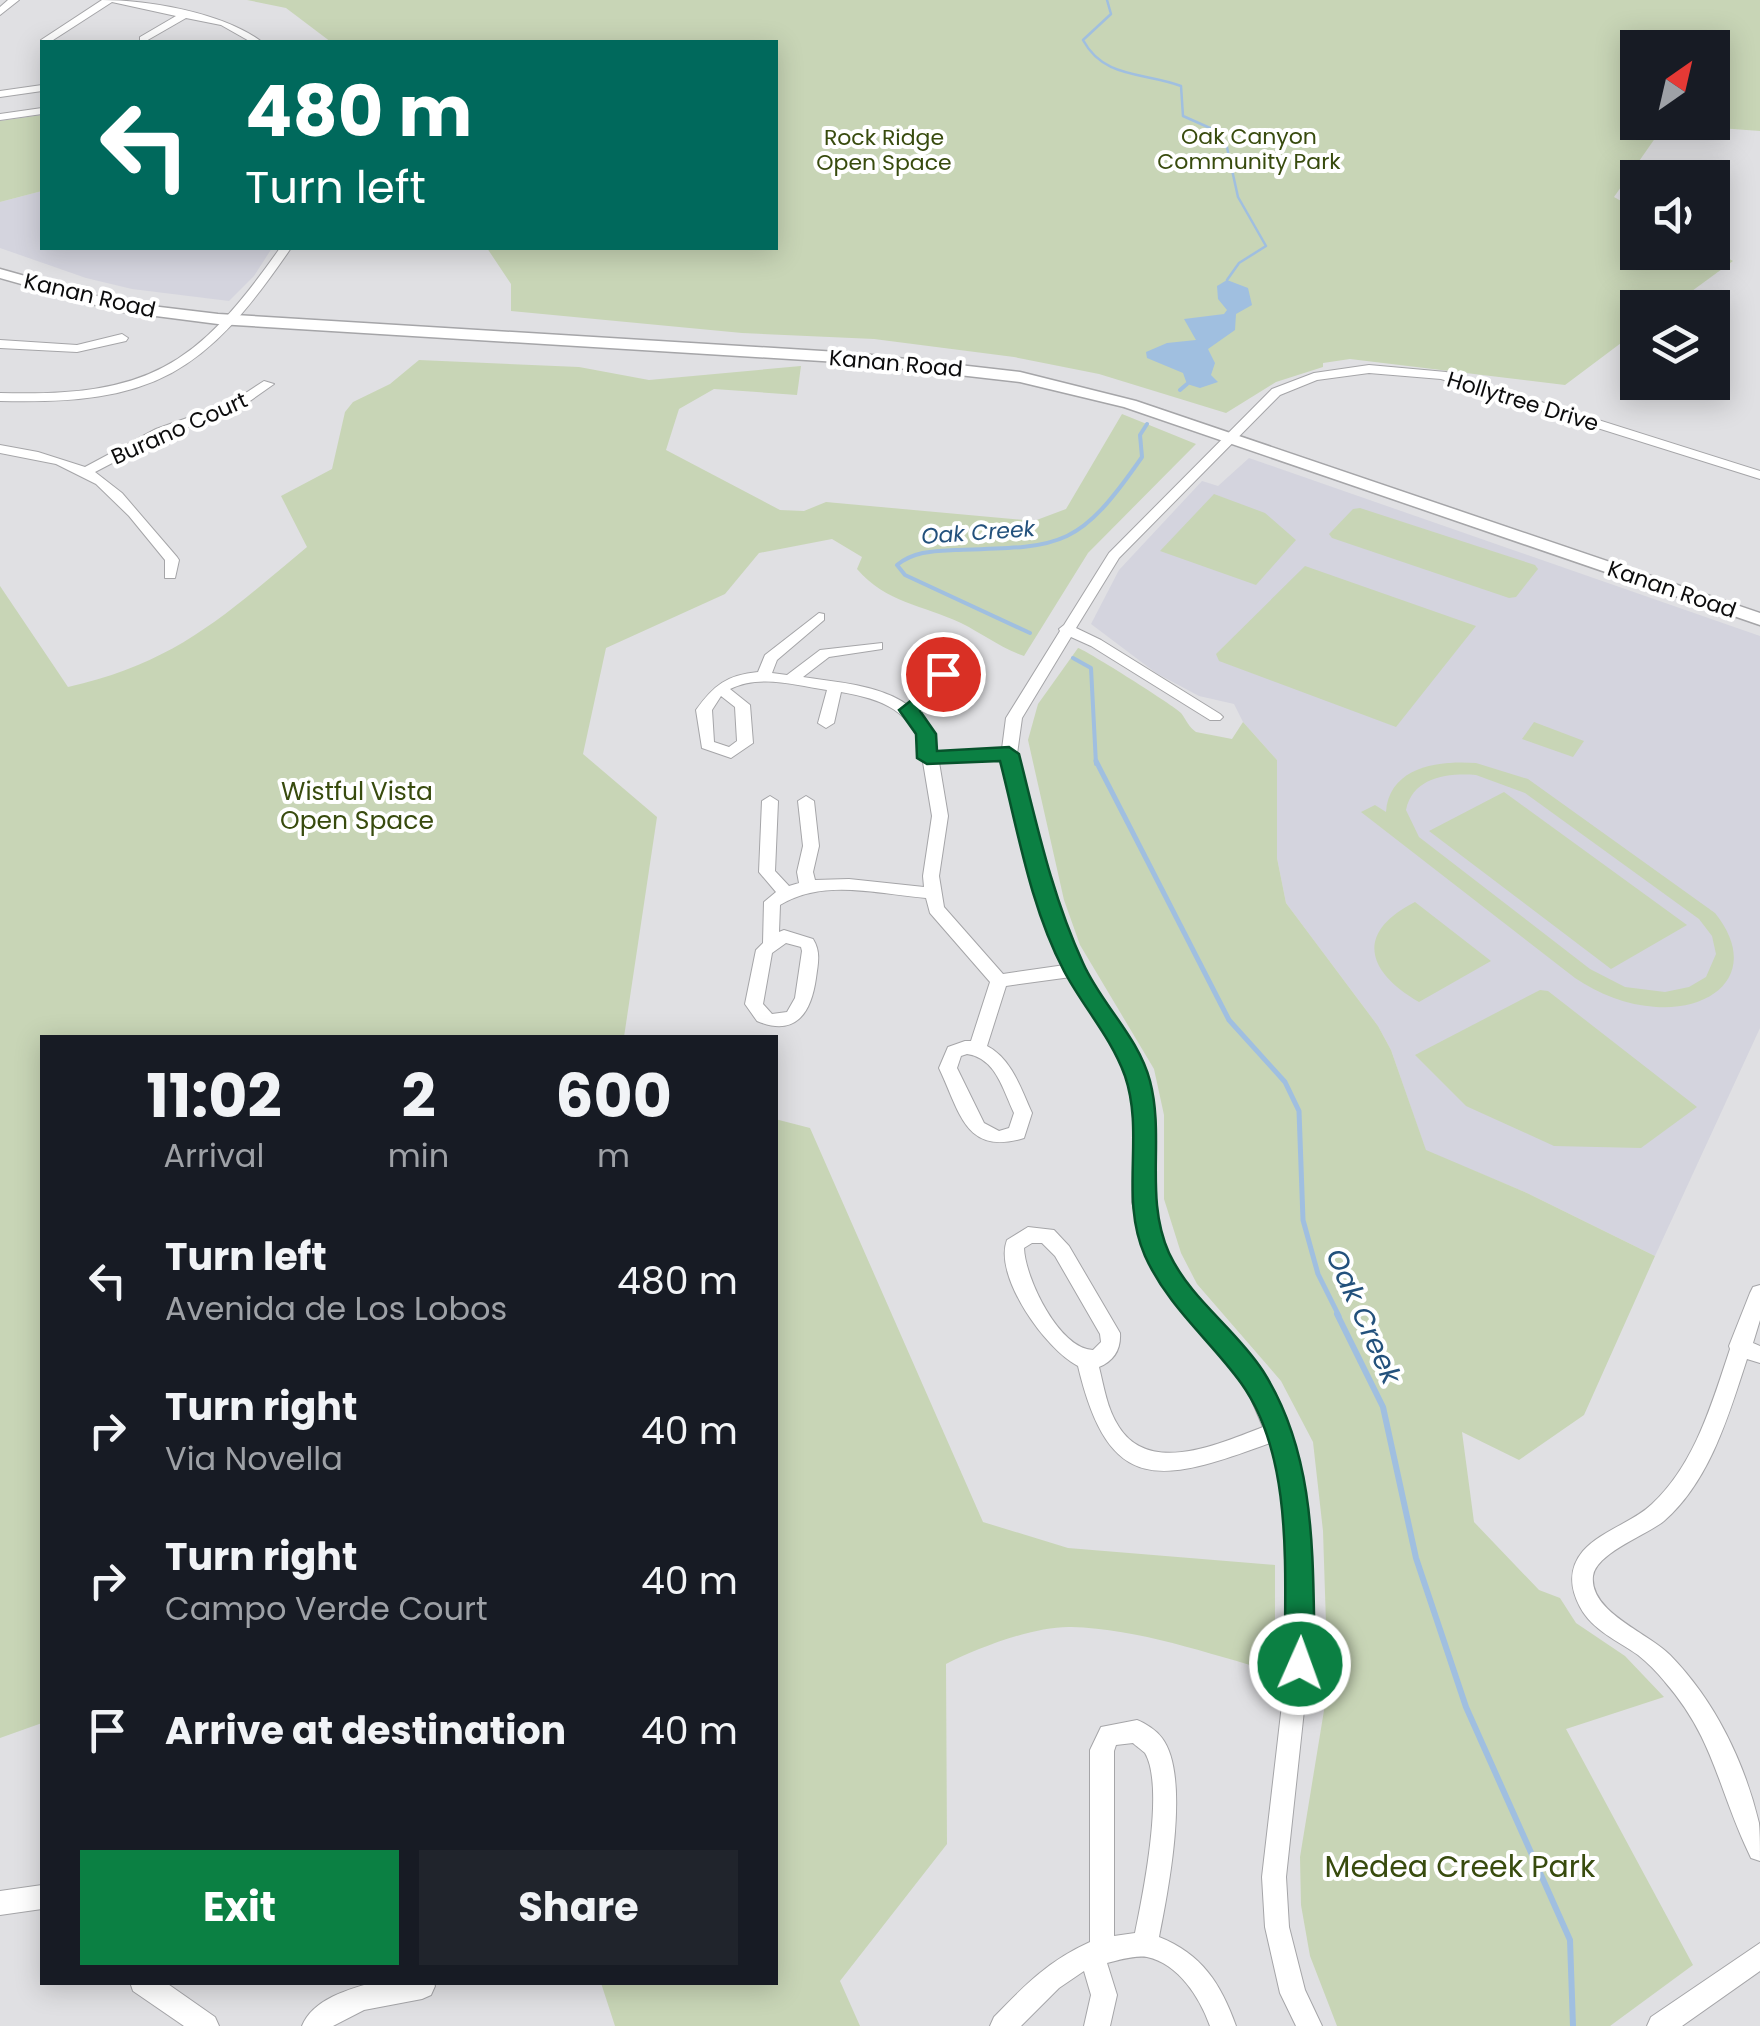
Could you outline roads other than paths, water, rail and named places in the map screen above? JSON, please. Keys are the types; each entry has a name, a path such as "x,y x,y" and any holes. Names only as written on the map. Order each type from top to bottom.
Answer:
{"main road":[{"name":"Kanan Road","path":"0,260 116,294 235,316"},
{"name":"Kanan Road","path":"0,272 117,306 973,370 1099,395 1233,433 1760,604"},
{"name":"Kanan Road","path":"1233,433 1760,619"}],"street":[{"path":"0,12 14,0"},
{"path":"52,40 111,0 236,27 254,40"},
{"path":"143,39 186,14"},
{"path":"0,94 40,88"},
{"path":"0,116 40,111"},
{"path":"0,397 68,398 144,382 201,353 235,316 284,250"},
{"path":"0,344 56,351 99,348 122,338"},
{"name":"Hollytree Drive","path":"1009,754 1022,699 1106,565 1233,433 1282,389 1342,372 1394,369 1472,383 1760,474"},
{"name":"Burano Court","path":"89,470 161,432 236,405 268,384"},
{"path":"0,449 42,454 89,470 121,495 172,560 170,575"},
{"path":"764,676 770,658 819,617"},
{"path":"1066,629 1096,643 1215,716"},
{"path":"790,680 825,653 876,646"},
{"path":"720,688 740,678 764,676 882,695 909,710 926,734 927,758 940,816 931,892 944,923 998,981"},
{"path":"909,710 927,698 930,686"},
{"path":"826,723 835,688"},
{"path":"927,758 1009,754 1048,906 1074,970 1122,1042 1138,1079 1144,1115 1142,1202 1157,1254 1186,1302 1252,1378 1278,1430 1297,1507 1302,1627 1274,1877 1277,1926 1293,1993 1309,2026"},
{"path":"770,801 767,872 785,892"},
{"path":"806,801 811,846 805,872 808,885"},
{"path":"770,941 795,936 807,942 811,951 801,1009 780,1020 761,1016 754,1004 764,950 770,941 772,902 785,892 808,885 931,892"},
{"path":"998,981 1074,970"},
{"path":"978,1047 998,981"},
{"path":"978,1047 994,1056 1024,1114 1022,1127 1006,1138 988,1136 977,1128 948,1068 954,1052 978,1047"},
{"path":"1047,1235 1062,1251 1110,1333 1107,1352 1086,1360 1071,1356 1055,1340 1013,1262 1011,1252 1020,1239 1047,1235"},
{"path":"1760,1293 1750,1350 1686,1483 1658,1513 1593,1552 1582,1579 1586,1598 1598,1616 1656,1656 1700,1708 1720,1745 1760,1849"},
{"path":"1086,1360 1092,1394 1108,1430 1122,1447 1146,1460 1191,1462 1278,1430"},
{"path":"1097,2026 1104,1995 1097,1952 1102,1750 1108,1735 1126,1728 1151,1737 1161,1754 1162,1863 1145,1944"},
{"path":"0,1903 40,1897"},
{"path":"1003,2026 1059,1968 1097,1952 1145,1944 1175,1954 1198,1972 1223,2026"},
{"path":"1660,2026 1760,1956"},
{"path":"146,1985 206,2026"},
{"path":"315,2026 326,2014 351,2002 422,1986"}],"water":[{"path":"1227,280 1248,288 1252,305 1236,314 1235,330 1208,349 1215,363 1211,375 1218,382 1200,388 1187,384 1183,373 1147,358 1146,352 1167,343 1196,340 1184,319 1224,314 1227,310 1218,299 1217,286"}],"waterway":[{"name":"Oak Creek","path":"1107,0 1111,14 1083,40 1092,53 1113,68 1181,86 1183,116 1210,128 1226,143 1238,197 1266,246 1239,263 1227,280"},
{"name":"Oak Creek","path":"1180,390 1187,384"},
{"name":"Oak Creek","path":"1030,633 905,575 897,565 925,553 1021,547 1065,537 1101,510 1142,457 1140,435 1147,424"},
{"name":"Oak Creek","path":"1073,658 1091,668 1096,764"},
{"name":"Oak Creek","path":"1096,761 1229,1020 1285,1082 1299,1111 1303,1220 1318,1274 1339,1316"},
{"name":"Oak Creek","path":"1337,1314 1383,1407 1416,1558 1466,1707 1570,1940 1573,2026"}],"park label":[{"name":"Oak Canyon Community Park","path":"1249,148"},
{"name":"Rock Ridge Open Space","path":"884,150"},
{"name":"Wistful Vista Open Space","path":"357,806"},
{"name":"Medea Creek Park","path":"1460,1867"}]}
